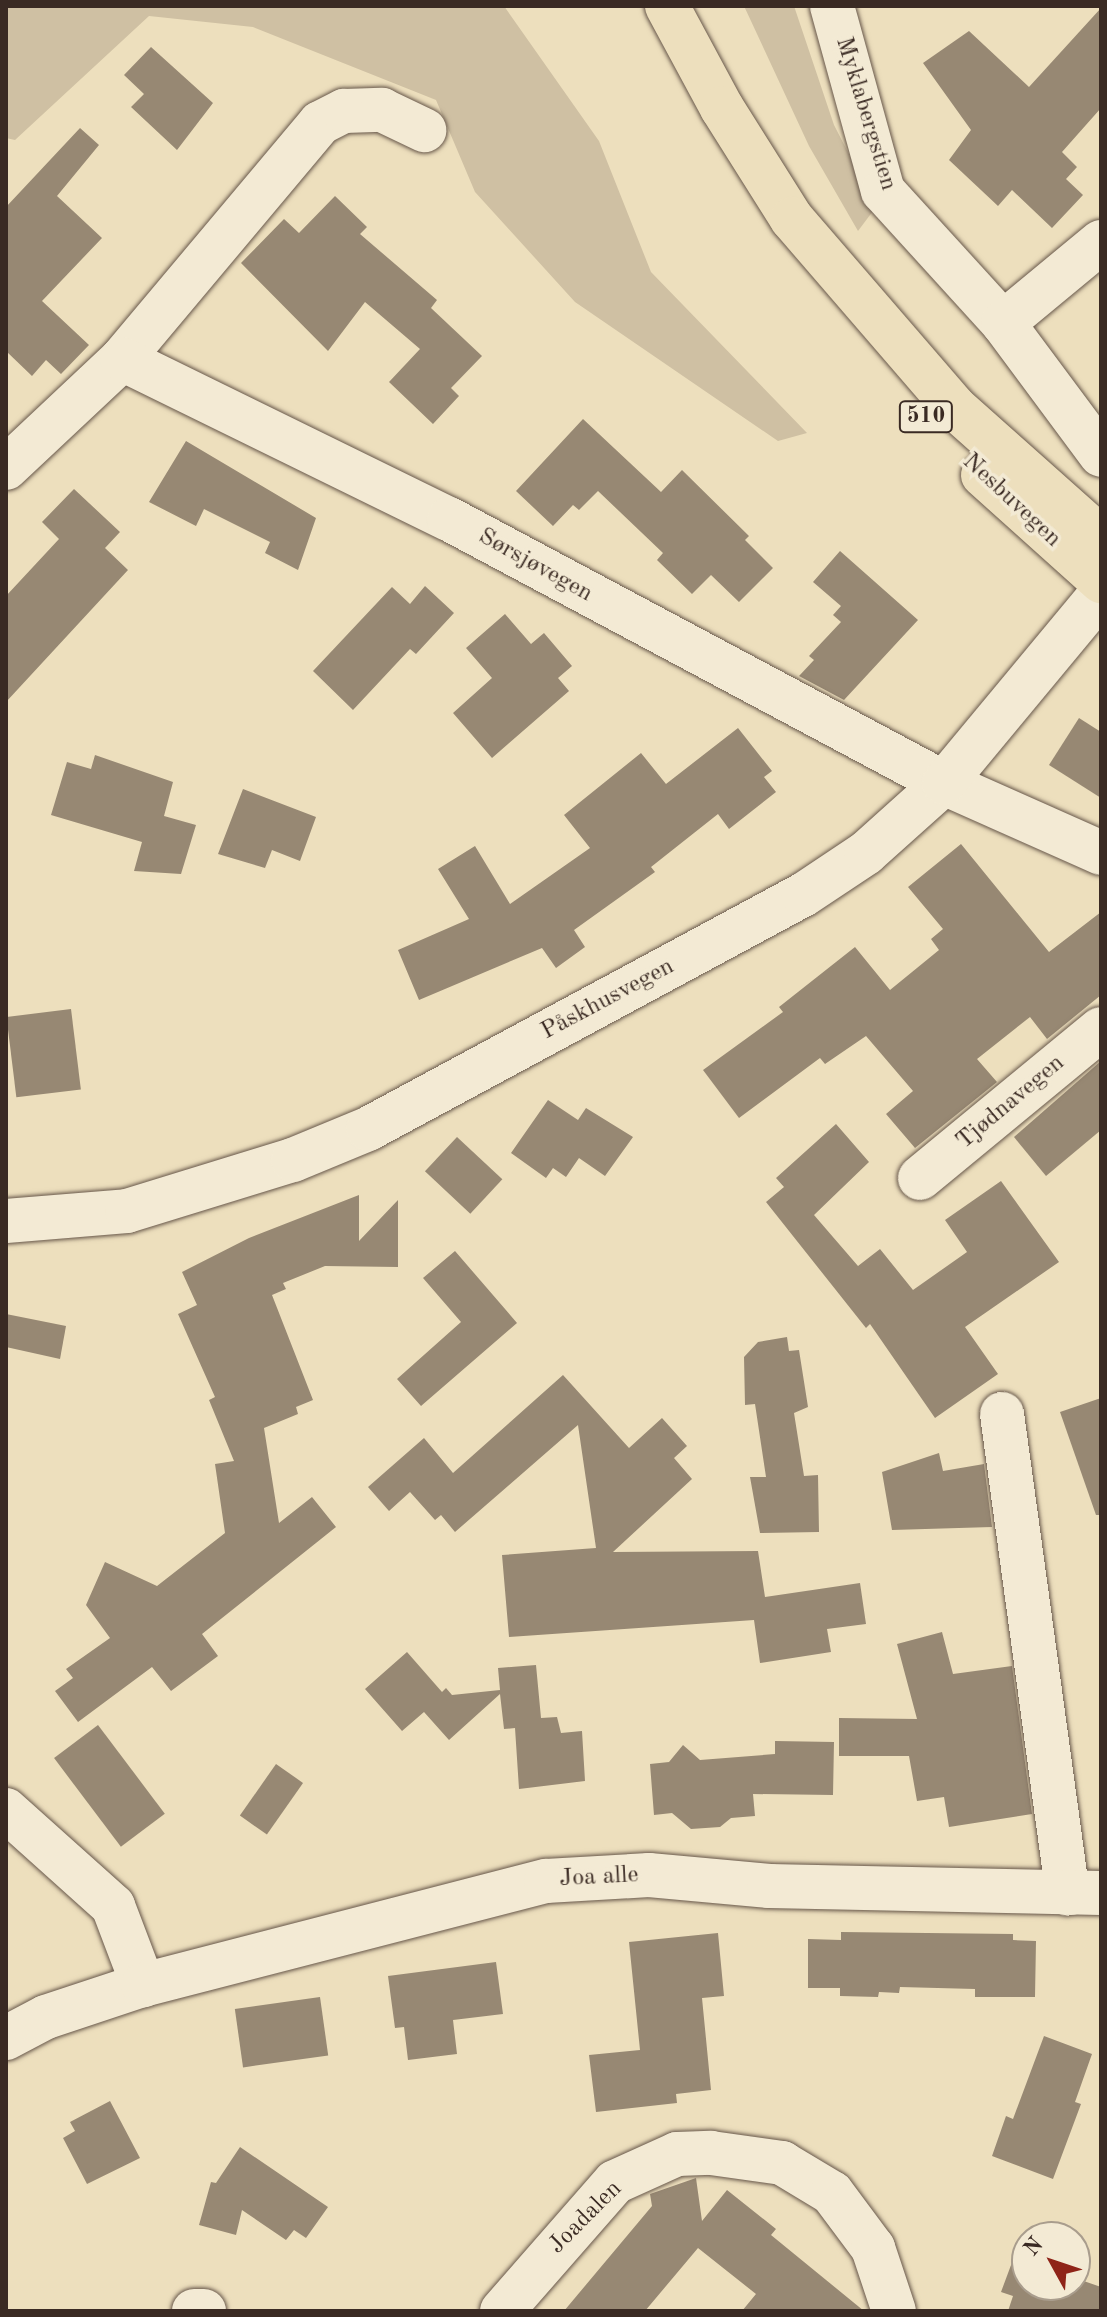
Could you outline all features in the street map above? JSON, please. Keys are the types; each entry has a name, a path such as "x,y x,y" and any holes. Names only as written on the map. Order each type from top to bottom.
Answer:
{"main road":[{"name":"Nesbuvegen","path":"667,6 722,108 792,219 954,407 1101,538"},
{"name":"Nesbuvegen","path":"792,219 817,280 901,388 997,490 1101,581"}],"street":[{"name":"Myklabergstien","path":"832,6 883,191 1003,323 1101,455"},
{"path":"6,468 122,359 320,123 344,111 382,110 424,130"},
{"path":"1003,323 1101,242"},
{"name":"Sørsjøvegen","path":"122,359 449,519 944,783"},
{"name":"Påskhusvegen","path":"6,1221 127,1211 293,1160 368,1129 803,895 866,853 944,783 1101,594"},
{"path":"944,783 1101,853"},
{"name":"Tjødnavegen","path":"920,1178 1101,1029"},
{"name":"Joa alle","path":"6,2038 46,2017 143,1985 546,1881 649,1875 769,1886 1084,1893 1002,1414"},
{"path":"6,1810 113,1906 143,1985"},
{"name":"Joadalen","path":"502,2311 615,2182 677,2154 711,2153 782,2163 832,2193 873,2248 894,2311"},
{"path":"194,2311 204,2311"}],"shaded area":[{"path":"6,6 504,6 599,141 651,272 807,433 778,441 575,302 475,192 436,100 253,27 149,16 15,140 6,138"},
{"path":"744,6 794,6 834,125 876,207 858,231 809,146"}],"building":[{"path":"1101,8 1101,108 1062,152 1077,167 1066,179 1083,195 1052,228 1012,190 998,206 949,160 971,130 923,63 969,31 1029,87"},
{"path":"151,47 213,103 177,150 131,107 144,94 124,75"},
{"path":"80,128 99,145 57,196 102,238 42,301 89,345 61,374 46,360 32,376 6,351 6,207"},
{"path":"335,196 367,227 360,234 437,300 431,308 482,356 451,388 459,396 433,424 389,382 420,349 365,302 328,351 241,263 284,219 299,233"},
{"path":"583,419 661,492 682,470 749,536 745,540 773,568 739,602 711,575 692,594 657,560 663,553 598,491 579,510 573,505 553,526 516,491"},
{"path":"186,441 316,518 298,570 265,553 270,542 204,509 196,526 149,502"},
{"path":"74,489 120,532 105,548 128,570 6,702 6,596 59,539 42,522"},
{"path":"840,551 918,620 844,700 799,676 814,660 809,656 841,622 833,615 841,606 813,582"},
{"path":"425,586 454,613 416,654 410,649 353,710 313,671 392,587 410,604"},
{"path":"505,614 531,644 544,633 572,666 558,678 569,691 492,758 453,713 492,678 466,648"},
{"path":"1079,718 1101,732 1101,798 1049,765"},
{"path":"738,728 772,771 764,777 776,792 729,829 718,814 651,867 655,872 574,930 585,947 556,968 542,948 419,1000 398,950 469,919 438,869 475,846 510,904 590,848 564,815 641,753 666,784"},
{"path":"95,755 173,782 164,816 196,825 181,874 134,871 142,842 51,815 67,762 91,769"},
{"path":"243,789 316,817 300,861 272,850 265,868 218,854"},
{"path":"961,844 1049,952 1101,912 1101,995 1047,1039 1030,1017 977,1059 997,1082 915,1148 886,1114 913,1091 866,1036 825,1064 820,1058 739,1118 703,1070 783,1012 779,1007 855,947 890,990 939,950 931,939 943,929 908,887"},
{"path":"71,1009 81,1089 16,1097 6,1017"},
{"path":"1101,1061 1101,1130 1046,1176 1014,1137"},
{"path":"548,1100 578,1120 586,1108 633,1137 605,1176 579,1158 566,1177 553,1168 546,1178 511,1153"},
{"path":"836,1124 869,1162 814,1215 858,1266 880,1249 913,1290 967,1252 945,1220 1001,1181 1059,1262 965,1327 998,1374 935,1418 870,1324 866,1328 766,1202 784,1187 776,1178"},
{"path":"457,1137 502,1179 470,1214 425,1171"},
{"path":"359,1195 359,1241 398,1200 398,1267 325,1266 283,1283 286,1289 272,1295 313,1400 296,1407 298,1414 264,1428 279,1523 312,1497 336,1527 202,1634 218,1656 171,1691 152,1667 78,1722 55,1691 73,1678 66,1669 110,1638 86,1605 105,1562 157,1586 225,1533 215,1464 234,1461 209,1400 215,1397 178,1314 197,1305 182,1272 249,1238"},
{"path":"455,1251 517,1323 421,1406 397,1379 461,1322 423,1278"},
{"path":"6,1314 66,1326 60,1359 6,1347"},
{"path":"787,1337 789,1351 799,1350 808,1407 794,1413 804,1476 818,1475 819,1532 760,1533 750,1477 766,1477 755,1404 745,1405 744,1357 758,1342"},
{"path":"563,1375 629,1448 662,1418 687,1446 674,1458 692,1479 613,1552 758,1551 765,1597 860,1583 866,1624 827,1629 831,1652 760,1663 754,1620 509,1637 502,1555 596,1548 578,1425 455,1532 441,1515 435,1520 410,1492 389,1511 368,1487 424,1438 453,1473"},
{"path":"1101,1398 1101,1515 1096,1515 1060,1412"},
{"path":"939,1453 943,1471 984,1464 992,1527 892,1530 882,1472"},
{"path":"942,1632 953,1674 1012,1666 1032,1814 949,1827 944,1797 917,1801 909,1756 839,1756 839,1718 917,1719 897,1644"},
{"path":"407,1652 442,1692 446,1688 452,1695 500,1690 498,1668 536,1665 541,1718 557,1717 561,1733 582,1731 585,1781 519,1789 515,1728 504,1729 500,1694 449,1740 424,1712 402,1731 365,1689"},
{"path":"98,1725 165,1814 121,1847 54,1758"},
{"path":"775,1741 834,1742 833,1795 753,1794 755,1816 731,1818 720,1827 691,1829 672,1813 654,1815 650,1764 669,1762 683,1745 700,1760 775,1754"},
{"path":"276,1764 303,1783 267,1835 240,1816"},
{"path":"841,1932 1013,1934 1013,1940 1036,1941 1035,1997 975,1997 975,1989 900,1987 899,1993 879,1992 878,1997 840,1996 840,1988 808,1988 808,1939 841,1940"},
{"path":"718,1933 724,1996 702,1998 711,2090 676,2094 677,2103 596,2112 589,2055 640,2050 629,1942"},
{"path":"496,1962 503,2014 453,2020 457,2054 408,2060 404,2027 395,2028 388,1976"},
{"path":"320,1997 328,2055 243,2067 235,2009"},
{"path":"1044,2036 1092,2054 1075,2102 1081,2104 1053,2179 992,2156 1006,2116 1013,2119"},
{"path":"110,2101 140,2158 87,2184 63,2138 75,2131 70,2122"},
{"path":"240,2147 328,2207 306,2238 294,2230 286,2240 242,2210 236,2235 199,2225 211,2182 216,2183"},
{"path":"696,2178 702,2221 727,2190 776,2229 771,2235 864,2311 742,2311 756,2294 698,2248 645,2311 564,2311 652,2206 650,2194"},
{"path":"1011,2265 1011,2295 1001,2292"},
{"path":"1091,2284 1101,2287 1101,2311 1008,2311 1011,2301 1091,2301"}]}
